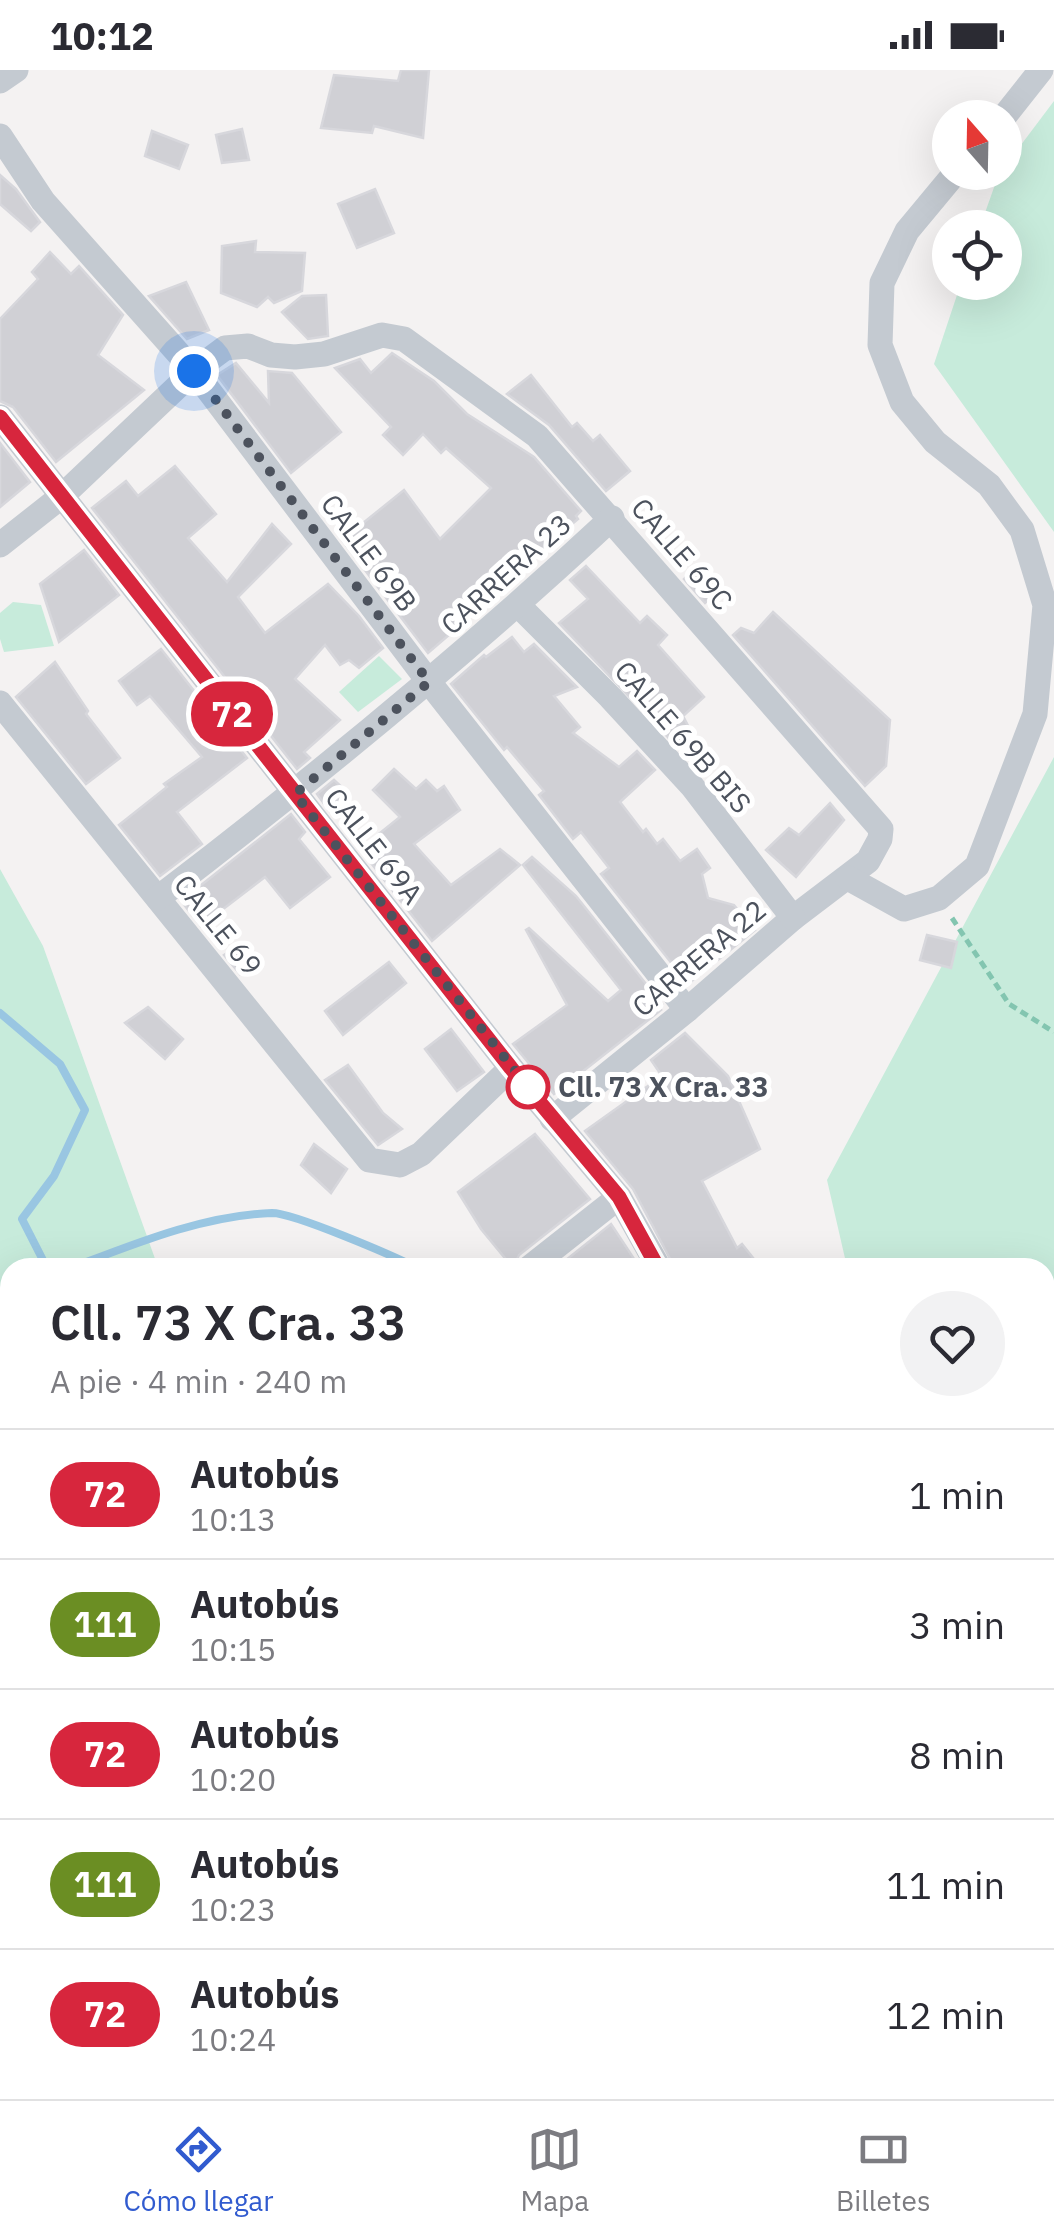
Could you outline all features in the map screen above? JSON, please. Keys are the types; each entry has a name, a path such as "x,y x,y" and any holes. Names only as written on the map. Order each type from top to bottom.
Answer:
{"street":[{"path":"0,80 16,70"},
{"path":"1017,100 1041,70"},
{"name":"CALLE 69B","path":"0,136 44,201 194,371 429,682 687,1010"},
{"path":"848,878 904,908 939,898 977,866 1034,714 1044,605 1022,530 989,484 935,442 902,402 880,345 882,283 907,231 941,190"},
{"name":"CALLE 69C","path":"194,371 224,348 248,346 295,357 324,354 382,335 404,340 537,436 882,829 880,839"},
{"path":"0,545 62,496 194,371"},
{"name":"CALLE 69A","path":"0,417 511,1068 619,1197 653,1258"},
{"name":"CARRERA 23","path":"158,898 295,794 429,682 612,518"},
{"name":"CALLE 69B BIS","path":"518,605 692,786 792,918"},
{"name":"CALLE 69","path":"0,704 369,1160 400,1165 421,1154 511,1068"},
{"name":"CARRERA 22","path":"552,1118 687,1010 792,918 868,861 880,839"},
{"path":"542,1258 619,1197"}],"path":[{"path":"939,898 1009,1004 1054,1032"}],"green space":[{"path":"1054,101 1054,532 934,364 955,300 1022,300 1022,210 986,210 993,190 1022,190 1022,143"},
{"path":"13,602 41,605 54,646 4,652 0,613"},
{"path":"379,656 402,679 358,712 339,692"},
{"path":"1054,757 1054,1258 845,1258 827,1180"},
{"path":"0,869 43,946 155,1258 0,1258"}],"building":[{"path":"401,70 429,70 423,138 374,126 372,133 321,128 334,75 398,81"},
{"path":"242,129 249,160 222,163 216,135"},
{"path":"152,131 188,145 179,169 145,156"},
{"path":"0,175 16,189 40,222 31,231 0,204"},
{"path":"375,189 394,233 357,248 338,204"},
{"path":"256,241 255,252 305,253 302,291 274,303 268,297 257,307 221,293 222,246"},
{"path":"50,252 71,274 79,266 123,315 98,355 144,390 56,462 13,407 0,401 0,319 38,279 32,272"},
{"path":"186,282 209,330 187,339 149,296"},
{"path":"326,295 328,336 308,339 282,312 302,296"},
{"path":"392,353 434,381 467,414 534,457 581,511 578,519 495,589 499,592 428,653 342,540 404,490 440,539 491,488 446,448 441,453 423,434 403,455 383,435 391,427 335,368 360,359 371,373"},
{"path":"236,363 269,403 268,371 292,373 341,432 291,473 217,375"},
{"path":"531,375 572,427 577,423 593,441 600,435 630,471 606,491 549,425 507,394"},
{"path":"0,443 30,482 0,507"},
{"path":"175,466 216,514 188,538 227,582 272,524 291,544 238,597 265,633 328,584 383,648 359,668 349,660 340,665 325,645 295,679 340,720 304,752 310,758 297,769 92,508 126,481 138,496"},
{"path":"84,550 119,595 59,642 40,584"},
{"path":"586,566 640,623 647,616 667,635 658,645 704,697 683,716 696,741 681,751 559,623 588,599 570,580"},
{"path":"693,570 718,590 705,603 684,579"},
{"path":"773,612 890,720 886,766 865,786 733,635 741,628 754,633"},
{"path":"512,637 524,652 534,644 577,687 554,696 580,727 573,733 619,767 637,751 655,770 620,802 643,832 646,829 657,844 663,839 680,861 697,849 710,868 702,874 708,898 734,905 755,930 688,984 601,874 609,868 581,832 573,839 539,795 544,791 507,747 504,750 451,684"},
{"path":"161,649 247,758 177,812 202,844 160,876 119,825 167,787 164,784 202,757 150,696 137,705 119,681"},
{"path":"55,662 88,711 86,714 120,758 86,784 16,697"},
{"path":"394,769 416,789 426,780 437,791 444,786 460,810 414,844 451,885 500,849 520,865 432,941 360,849 400,817 373,790"},
{"path":"334,780 346,791 328,809 317,794"},
{"path":"830,803 844,820 796,877 766,850 789,828 799,835"},
{"path":"291,814 305,832 299,839 330,877 290,908 265,877 201,926 181,901"},
{"path":"532,857 576,896 662,1004 658,1007 661,1010 554,1094 513,1044 567,1005 526,930 529,928 608,1001 621,990 523,865"},
{"path":"927,935 957,942 951,968 920,960"},
{"path":"239,945 253,959 240,974 224,955"},
{"path":"389,962 406,983 343,1035 325,1011"},
{"path":"148,1007 183,1039 165,1059 125,1023"},
{"path":"451,1029 484,1072 457,1091 425,1049"},
{"path":"685,1033 728,1076 760,1149 702,1181 737,1248 742,1244 753,1258 670,1258 633,1189 585,1131 662,1076 651,1060"},
{"path":"348,1065 383,1113 402,1129 378,1145 325,1080"},
{"path":"535,1134 590,1199 518,1258 505,1258 458,1192"},
{"path":"314,1144 347,1169 331,1193 301,1165"},
{"path":"611,1224 633,1258 568,1258"}],"waterway":[{"path":"0,1013 60,1064 85,1110 54,1176 22,1219 42,1258"},
{"path":"98,1258 195,1225 272,1213 321,1227 395,1258"}],"bus line":[{"name":"72","path":"0,417 511,1068 619,1197 653,1258"}],"place":[{"name":"Cll. 73 X Cra. 33","path":"528,1087"}],"route":[{"path":"194,371 429,682 295,794 528,1087"}]}
